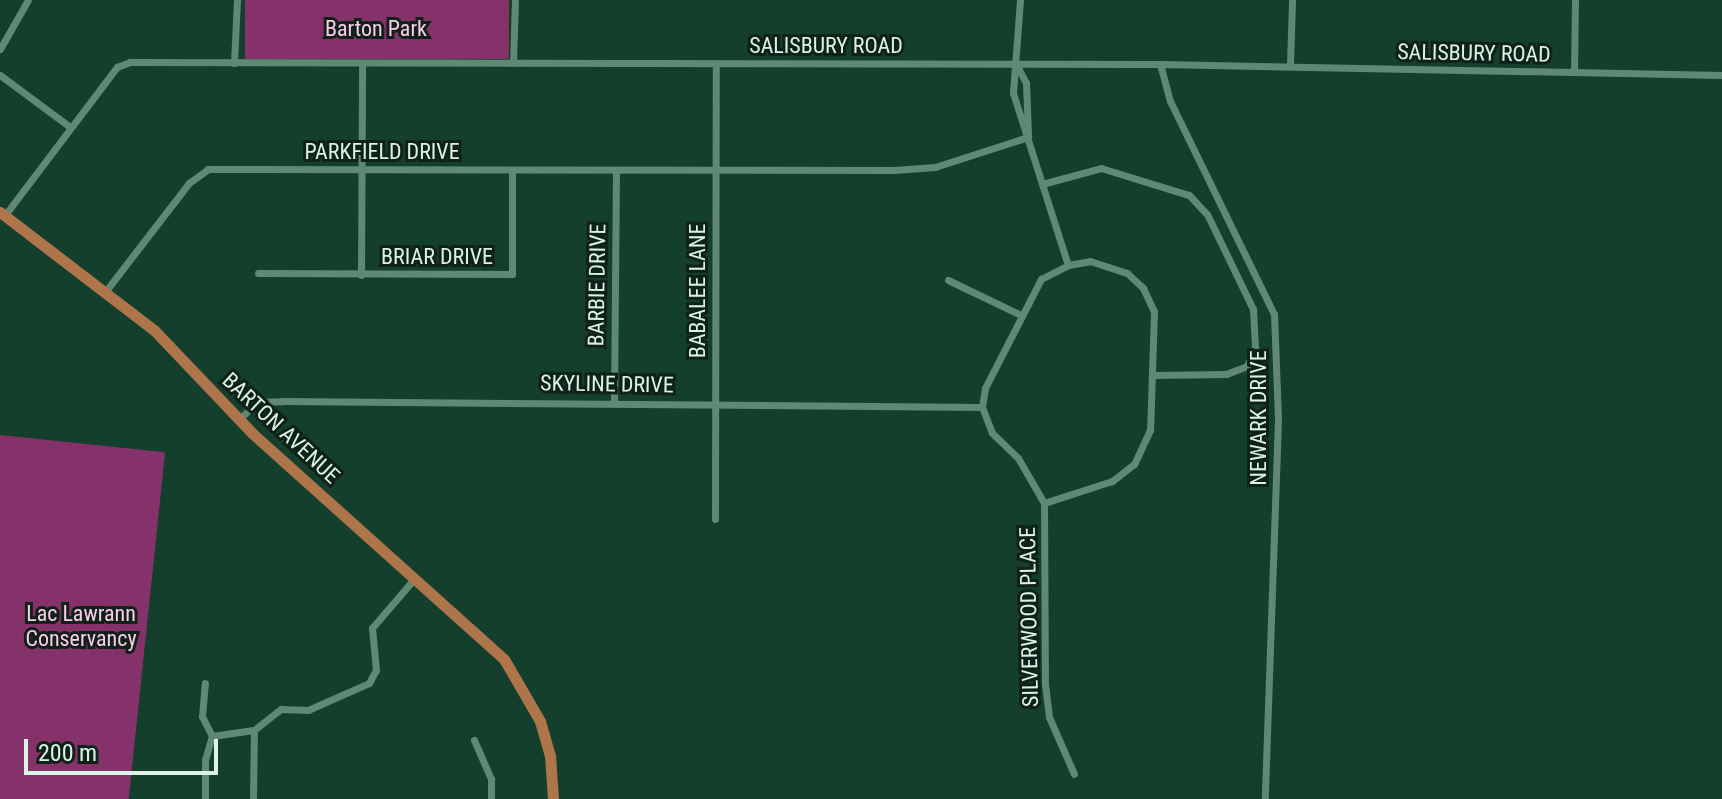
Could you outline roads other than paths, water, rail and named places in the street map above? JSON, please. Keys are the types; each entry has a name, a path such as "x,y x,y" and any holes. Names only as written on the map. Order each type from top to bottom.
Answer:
{"main road":[{"name":"BARTON AVENUE","path":"2,213 165,340 239,419 504,659 524,686 550,755 553,799"}],"street":[{"path":"0,49 28,0"},
{"path":"234,63 237,0"},
{"path":"513,63 515,0"},
{"path":"1020,0 1013,93 1068,265"},
{"path":"1290,65 1292,0"},
{"path":"1574,72 1575,0"},
{"name":"SALISBURY ROAD","path":"2,213 117,67 130,62 1290,65 1722,75"},
{"path":"361,275 362,63"},
{"name":"BABALEE LANE","path":"715,519 716,64"},
{"path":"1016,64 1026,83 1028,137"},
{"name":"NEWARK DRIVE","path":"1160,64 1170,101 1268,295 1277,336 1265,799"},
{"path":"0,75 70,127"},
{"name":"PARKFIELD DRIVE","path":"105,292 189,183 208,169 717,170 935,167 1028,137"},
{"path":"1042,184 1101,168 1189,195 1207,214 1253,309 1258,329 1255,347 1247,366 1226,374 1152,375"},
{"name":"BRIAR DRIVE","path":"258,273 512,274 512,170"},
{"name":"BARBIE DRIVE","path":"614,401 616,170"},
{"path":"1068,265 1111,265 1143,288 1154,312 1148,438 1134,464 1112,481 1044,503 1018,458 992,433 982,407 985,388 1041,279 1068,265"},
{"path":"948,280 1021,315"},
{"name":"SKYLINE DRIVE","path":"239,419 258,402 270,401 614,401 982,407"},
{"name":"SILVERWOOD PLACE","path":"1044,503 1045,684 1049,717 1074,774"},
{"path":"212,736 254,730 281,709 308,710 369,683 376,670 372,628 414,579"},
{"path":"205,683 202,716 212,736 205,760 205,799"},
{"path":"253,799 254,730"},
{"path":"474,740 491,779 491,799"}],"park label":[{"name":"Barton Park","path":"376,29"},
{"name":"Lac Lawrann Conservancy","path":"81,626"}]}
